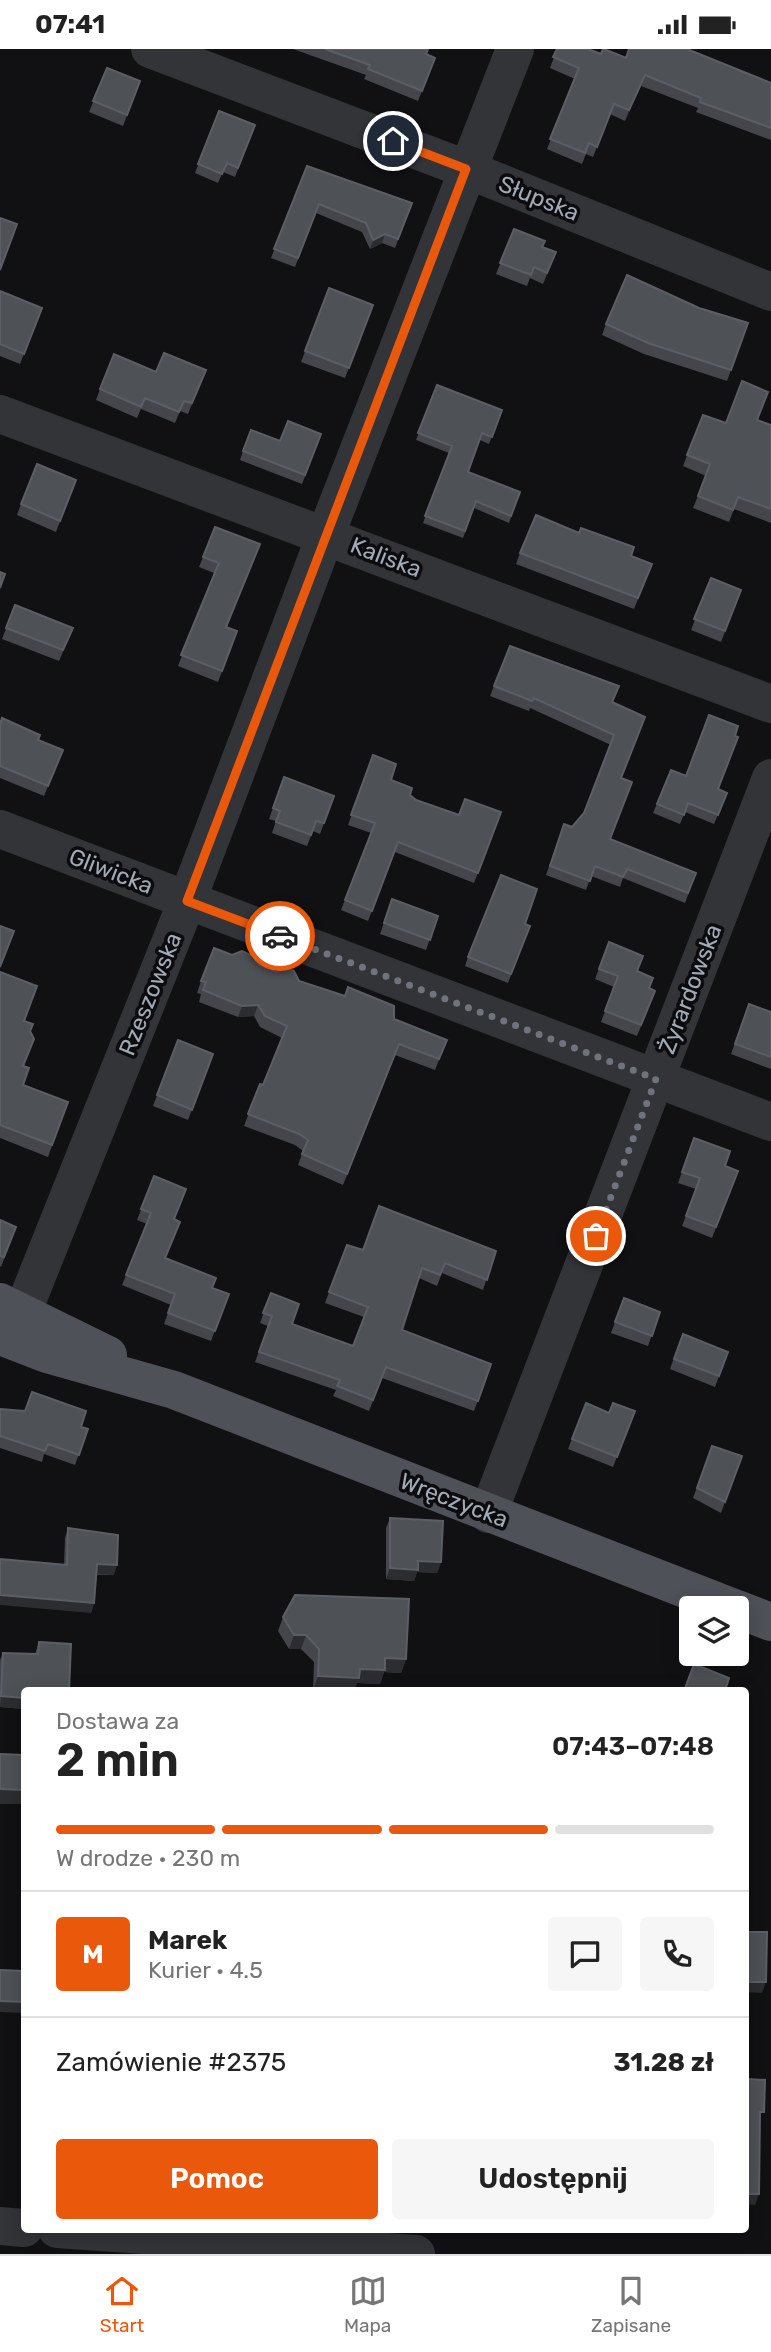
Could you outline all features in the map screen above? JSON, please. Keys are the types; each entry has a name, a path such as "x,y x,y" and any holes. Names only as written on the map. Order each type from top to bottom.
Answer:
{"main road":[{"name":"Wręczycka","path":"8,1316 174,1390 701,1596"},
{"name":"Wręczycka","path":"749,1614 771,1622"}],"street":[{"name":"Słupska","path":"150,49 466,169 771,292"},
{"name":"Rzeszowska","path":"8,1316 187,901 466,169 515,49"},
{"name":"Kaliska","path":"0,414 326,534 771,704"},
{"name":"Żyrardowska","path":"488,1514 771,778"},
{"name":"Gliwicka","path":"0,829 771,1122"},
{"path":"0,2226 21,2228"},
{"path":"114,2233 416,2254"}],"building":[{"path":"325,49 428,49 426,54 435,58 422,91 368,69 370,65"},
{"path":"557,49 588,49 601,54 604,49 626,58 629,49 687,49 771,83 771,128 700,102 701,98 645,75 629,110 614,104 597,147 589,143 585,153 550,139 579,68 553,57"},
{"path":"107,68 140,81 127,115 93,101"},
{"path":"219,111 255,125 238,168 227,163 222,174 198,164"},
{"path":"307,166 412,203 398,239 385,234 373,240 366,223 319,204 298,258 274,249"},
{"path":"0,218 17,224 0,270"},
{"path":"514,229 545,241 542,247 556,252 547,273 534,267 531,275 500,263"},
{"path":"627,275 699,308 748,323 731,370 648,343 606,324"},
{"path":"329,288 373,305 349,368 305,351"},
{"path":"0,291 42,308 24,354 0,344"},
{"path":"164,353 206,370 192,403 184,401 179,412 145,398 141,407 100,389 114,354 156,372"},
{"path":"742,381 768,392 757,420 771,425 771,509 738,497 733,510 698,496 710,464 687,455 703,415 726,423"},
{"path":"437,385 502,410 492,437 482,433 468,472 520,492 511,516 476,501 465,531 425,516 452,446 418,433"},
{"path":"288,421 321,434 305,475 243,451 251,430 280,441"},
{"path":"37,464 76,480 60,521 21,504"},
{"path":"536,515 579,533 581,528 634,547 631,556 652,564 638,598 520,553"},
{"path":"215,527 260,544 226,627 237,631 222,671 181,655 219,563 203,557"},
{"path":"0,572 5,574 0,588"},
{"path":"711,578 741,590 725,631 694,619"},
{"path":"15,605 73,628 63,650 6,628"},
{"path":"510,646 619,686 612,702 645,717 621,778 632,782 610,839 696,873 688,893 627,869 623,877 595,866 590,881 550,866 564,824 572,827 584,813 614,735 534,698 532,701 494,686"},
{"path":"709,715 738,726 735,736 738,737 718,789 727,793 718,815 688,803 684,815 657,804 671,770 686,776"},
{"path":"2,718 40,735 38,740 63,750 48,786 0,766"},
{"path":"373,755 396,764 391,780 412,788 410,795 416,800 459,815 465,799 501,812 478,873 398,842 372,911 345,900 375,823 351,815"},
{"path":"284,777 334,796 324,823 316,821 311,835 276,822 280,811 273,808"},
{"path":"501,875 537,889 525,924 530,926 511,974 468,957"},
{"path":"392,899 438,916 430,940 384,923"},
{"path":"0,926 14,931 0,967"},
{"path":"609,942 643,956 637,971 653,978 649,988 655,991 641,1025 605,1011 618,976 599,969"},
{"path":"214,948 232,955 242,951 253,956 259,965 276,972 286,967 294,971 299,981 345,996 348,987 394,1006 394,1019 447,1040 439,1059 399,1044 347,1174 302,1154 308,1140 299,1134 248,1114 287,1026 265,1016 258,1005 242,1006 203,990 206,982 201,981"},
{"path":"0,972 37,986 24,1021 33,1024 30,1031 34,1039 23,1066 29,1068 23,1085 68,1102 52,1145 0,1125"},
{"path":"749,1004 771,1012 771,1057 735,1044"},
{"path":"178,1040 213,1054 192,1110 157,1095"},
{"path":"694,1138 730,1151 725,1166 738,1171 716,1227 686,1216 700,1178 682,1172"},
{"path":"154,1176 186,1189 174,1219 180,1222 165,1258 216,1278 212,1288 229,1294 215,1331 168,1313 175,1294 126,1275 151,1213 141,1209"},
{"path":"379,1206 496,1251 487,1280 445,1263 440,1275 422,1268 402,1330 491,1364 478,1401 386,1367 373,1400 337,1386 340,1380 259,1352 272,1316 263,1313 271,1293 299,1304 292,1324 353,1346 368,1307 329,1292 347,1245 363,1250"},
{"path":"0,1220 16,1227 4,1257 0,1256"},
{"path":"624,1298 660,1312 652,1336 615,1322"},
{"path":"683,1334 728,1352 719,1376 674,1359"},
{"path":"32,1392 86,1411 81,1427 88,1429 79,1455 48,1444 45,1451 0,1436 0,1409 25,1411"},
{"path":"586,1403 609,1413 613,1403 635,1411 617,1457 572,1439"},
{"path":"712,1446 742,1456 725,1502 697,1488"},
{"path":"390,1518 443,1521 441,1562 418,1561 418,1570 390,1568"},
{"path":"68,1528 118,1535 117,1565 97,1564 94,1603 0,1595 0,1559 67,1565"},
{"path":"295,1595 409,1599 406,1659 385,1658 385,1670 360,1669 359,1678 318,1676 319,1649 306,1635 294,1635 283,1617"},
{"path":"39,1642 71,1644 69,1687 21,1687 21,1698 1,1696 3,1653 38,1654"},
{"path":"693,1666 699,1666 729,1678 726,1687 685,1687"},
{"path":"0,1754 21,1755 21,1790 0,1789"},
{"path":"749,1932 767,1932 766,1982 749,1982"},
{"path":"0,1970 21,1971 21,2002 0,2001"},
{"path":"749,2079 765,2080 764,2112 760,2112 759,2194 749,2194"}],"way so far":[{"path":"280,936 656,1079 596,1236"}],"route":[{"path":"280,936 187,901 466,169 393,141"}]}
